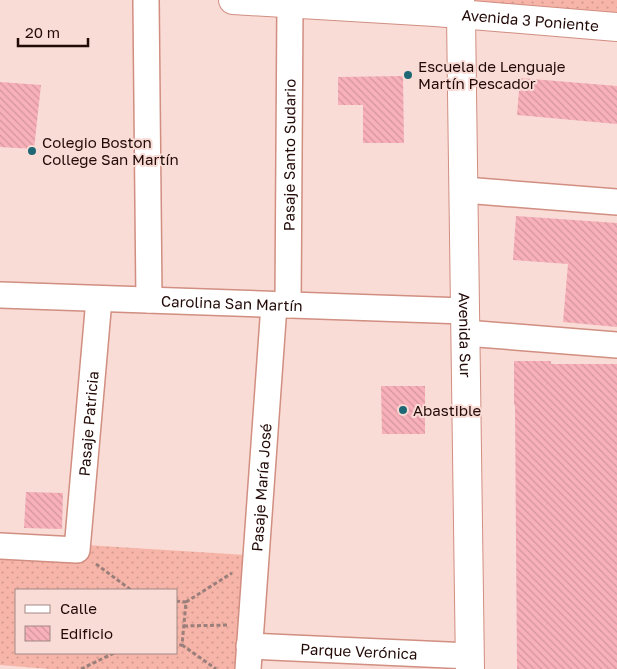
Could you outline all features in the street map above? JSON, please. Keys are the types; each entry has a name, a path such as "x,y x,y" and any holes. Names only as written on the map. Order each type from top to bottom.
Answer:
{"street":[{"path":"146,0 149,300"},
{"name":"Avenida 3 Poniente","path":"233,0 290,4 461,7 617,28"},
{"name":"Pasaje Santo Sudario","path":"281,305 290,4"},
{"name":"Avenida Sur","path":"461,7 470,663"},
{"path":"464,190 617,202"},
{"name":"Carolina San Martín","path":"0,295 281,305 465,322 617,345"},
{"name":"Pasaje Patricia","path":"77,550 99,299"},
{"name":"Pasaje María José","path":"249,647 281,305"},
{"path":"0,546 77,550"},
{"name":"Parque Verónica","path":"249,647 470,663"}],"path":[{"path":"77,550 129,589"},
{"path":"178,601 186,602 256,557"},
{"path":"182,645 186,602"},
{"path":"184,626 249,647"},
{"path":"178,645 182,645 216,669"},
{"path":"82,669 112,654"}],"shaded area":[{"path":"405,0 617,0 617,16"},
{"path":"86,545 246,555 238,669 50,669 0,665 0,555 85,561"}],"building":[{"path":"403,76 404,143 363,143 363,105 338,105 338,77"},
{"path":"520,78 617,86 617,124 517,115"},
{"path":"0,82 41,85 34,149 0,147"},
{"path":"516,216 617,223 617,327 563,322 568,264 513,260"},
{"path":"514,361 551,361 551,364 617,364 617,669 517,669"},
{"name":"Abastible","path":"381,386 425,386 425,434 382,434"},
{"path":"26,492 63,493 62,529 24,528"}],"place":[{"name":"Escuela de Lenguaje Martín Pescador","path":"408,75"},
{"name":"Colegio Boston College San Martín","path":"32,151"},
{"name":"Abastible","path":"403,410"}]}
